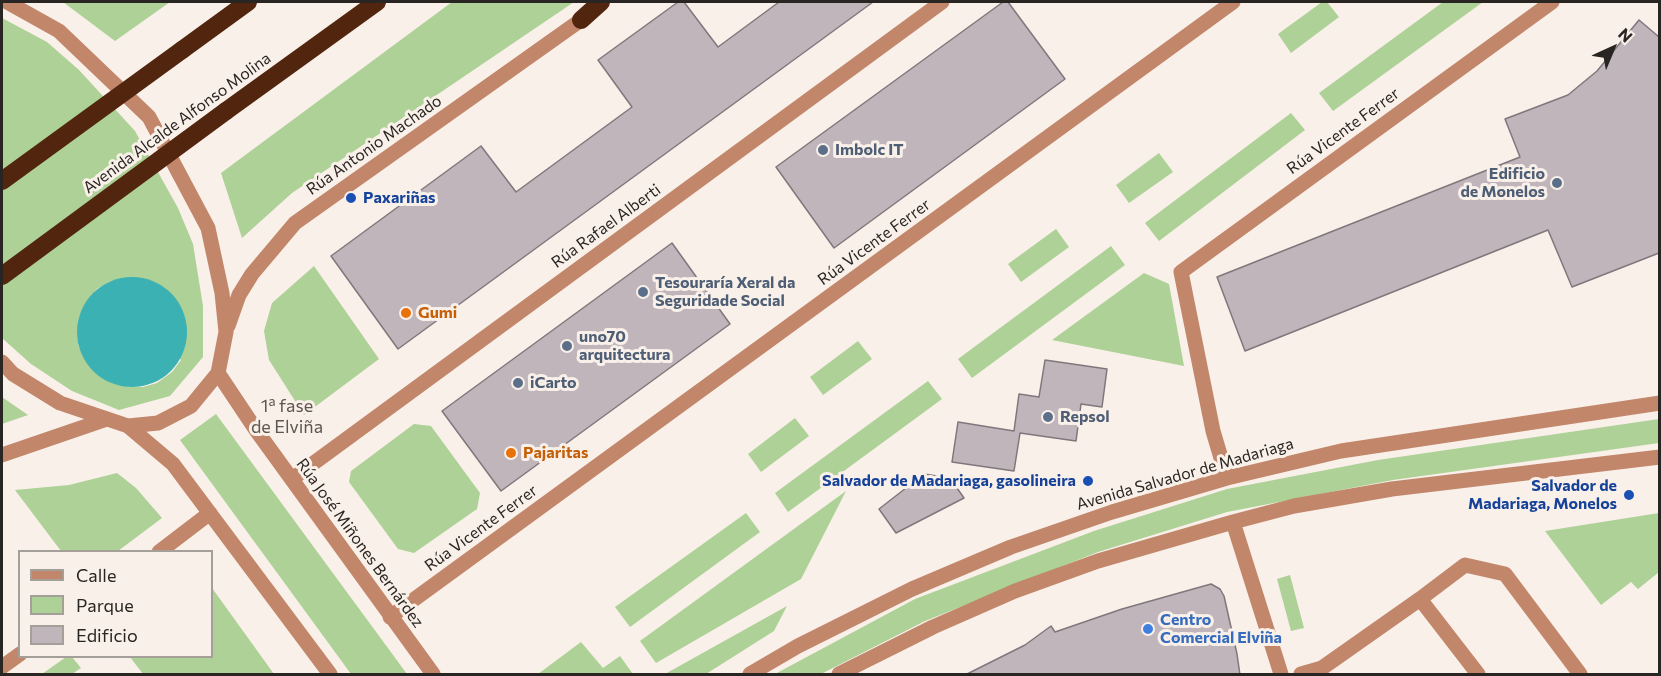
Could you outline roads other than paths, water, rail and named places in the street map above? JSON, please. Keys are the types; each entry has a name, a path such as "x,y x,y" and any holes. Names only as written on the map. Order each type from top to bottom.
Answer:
{"highway":[{"path":"2,181 248,2"},
{"name":"Avenida Alcalde Alfonso Molina","path":"2,276 376,2"},
{"path":"580,20 601,2"}],"street":[{"path":"7,2 59,31 149,117 208,228 222,293 226,332 218,373 191,406 158,423 128,426"},
{"name":"Rúa Rafael Alberti","path":"292,479 942,2"},
{"name":"Rúa Vicente Ferrer","path":"390,617 1233,2"},
{"name":"Rúa Vicente Ferrer","path":"1227,478 1213,431 1181,272 1552,2"},
{"name":"Rúa Antonio Machado","path":"226,332 239,295 252,274 295,223 580,20"},
{"path":"2,362 13,374 60,403 128,426 173,464 330,675"},
{"name":"Rúa José Miñones Bernárdez","path":"218,373 230,394 433,675"},
{"name":"Avenida Salvador de Madariaga","path":"750,675 798,646 912,589 1011,547 1112,512 1227,478 1341,451 1659,403"},
{"path":"2,455 107,419"},
{"path":"839,675 933,627 1015,591 1098,561 1233,522 1294,506 1392,489 1659,457"},
{"path":"162,550 210,513"},
{"path":"1233,522 1281,675"},
{"path":"1301,675 1322,668 1465,565 1505,574 1580,675"},
{"path":"1420,599 1478,675"},
{"path":"2,667 18,655"}],"water":[{"path":"132,277 153,281 171,293 183,311 187,332 183,353 171,371 153,383 132,387 111,383 93,371 81,353 77,332 81,311 93,293 111,281"}],"place":[{"name":"Imbolc IT","path":"823,150"},
{"name":"Edificio de Monelos","path":"1557,183"},
{"name":"Paxariñas","path":"351,198"},
{"name":"Tesouraría Xeral da Seguridade Social","path":"643,292"},
{"name":"Gumi","path":"406,313"},
{"name":"uno70 arquitectura","path":"567,346"},
{"name":"iCarto","path":"518,383"},
{"name":"Repsol","path":"1048,417"},
{"name":"Pajaritas","path":"511,453"},
{"name":"Salvador de Madariaga, gasolineira","path":"1088,481"},
{"name":"Salvador de Madariaga, Monelos","path":"1629,495"},
{"name":"Centro Comercial Elviña","path":"1148,629"}],"district":[{"name":"1ª fase de Elviña","path":"287,416"}]}
